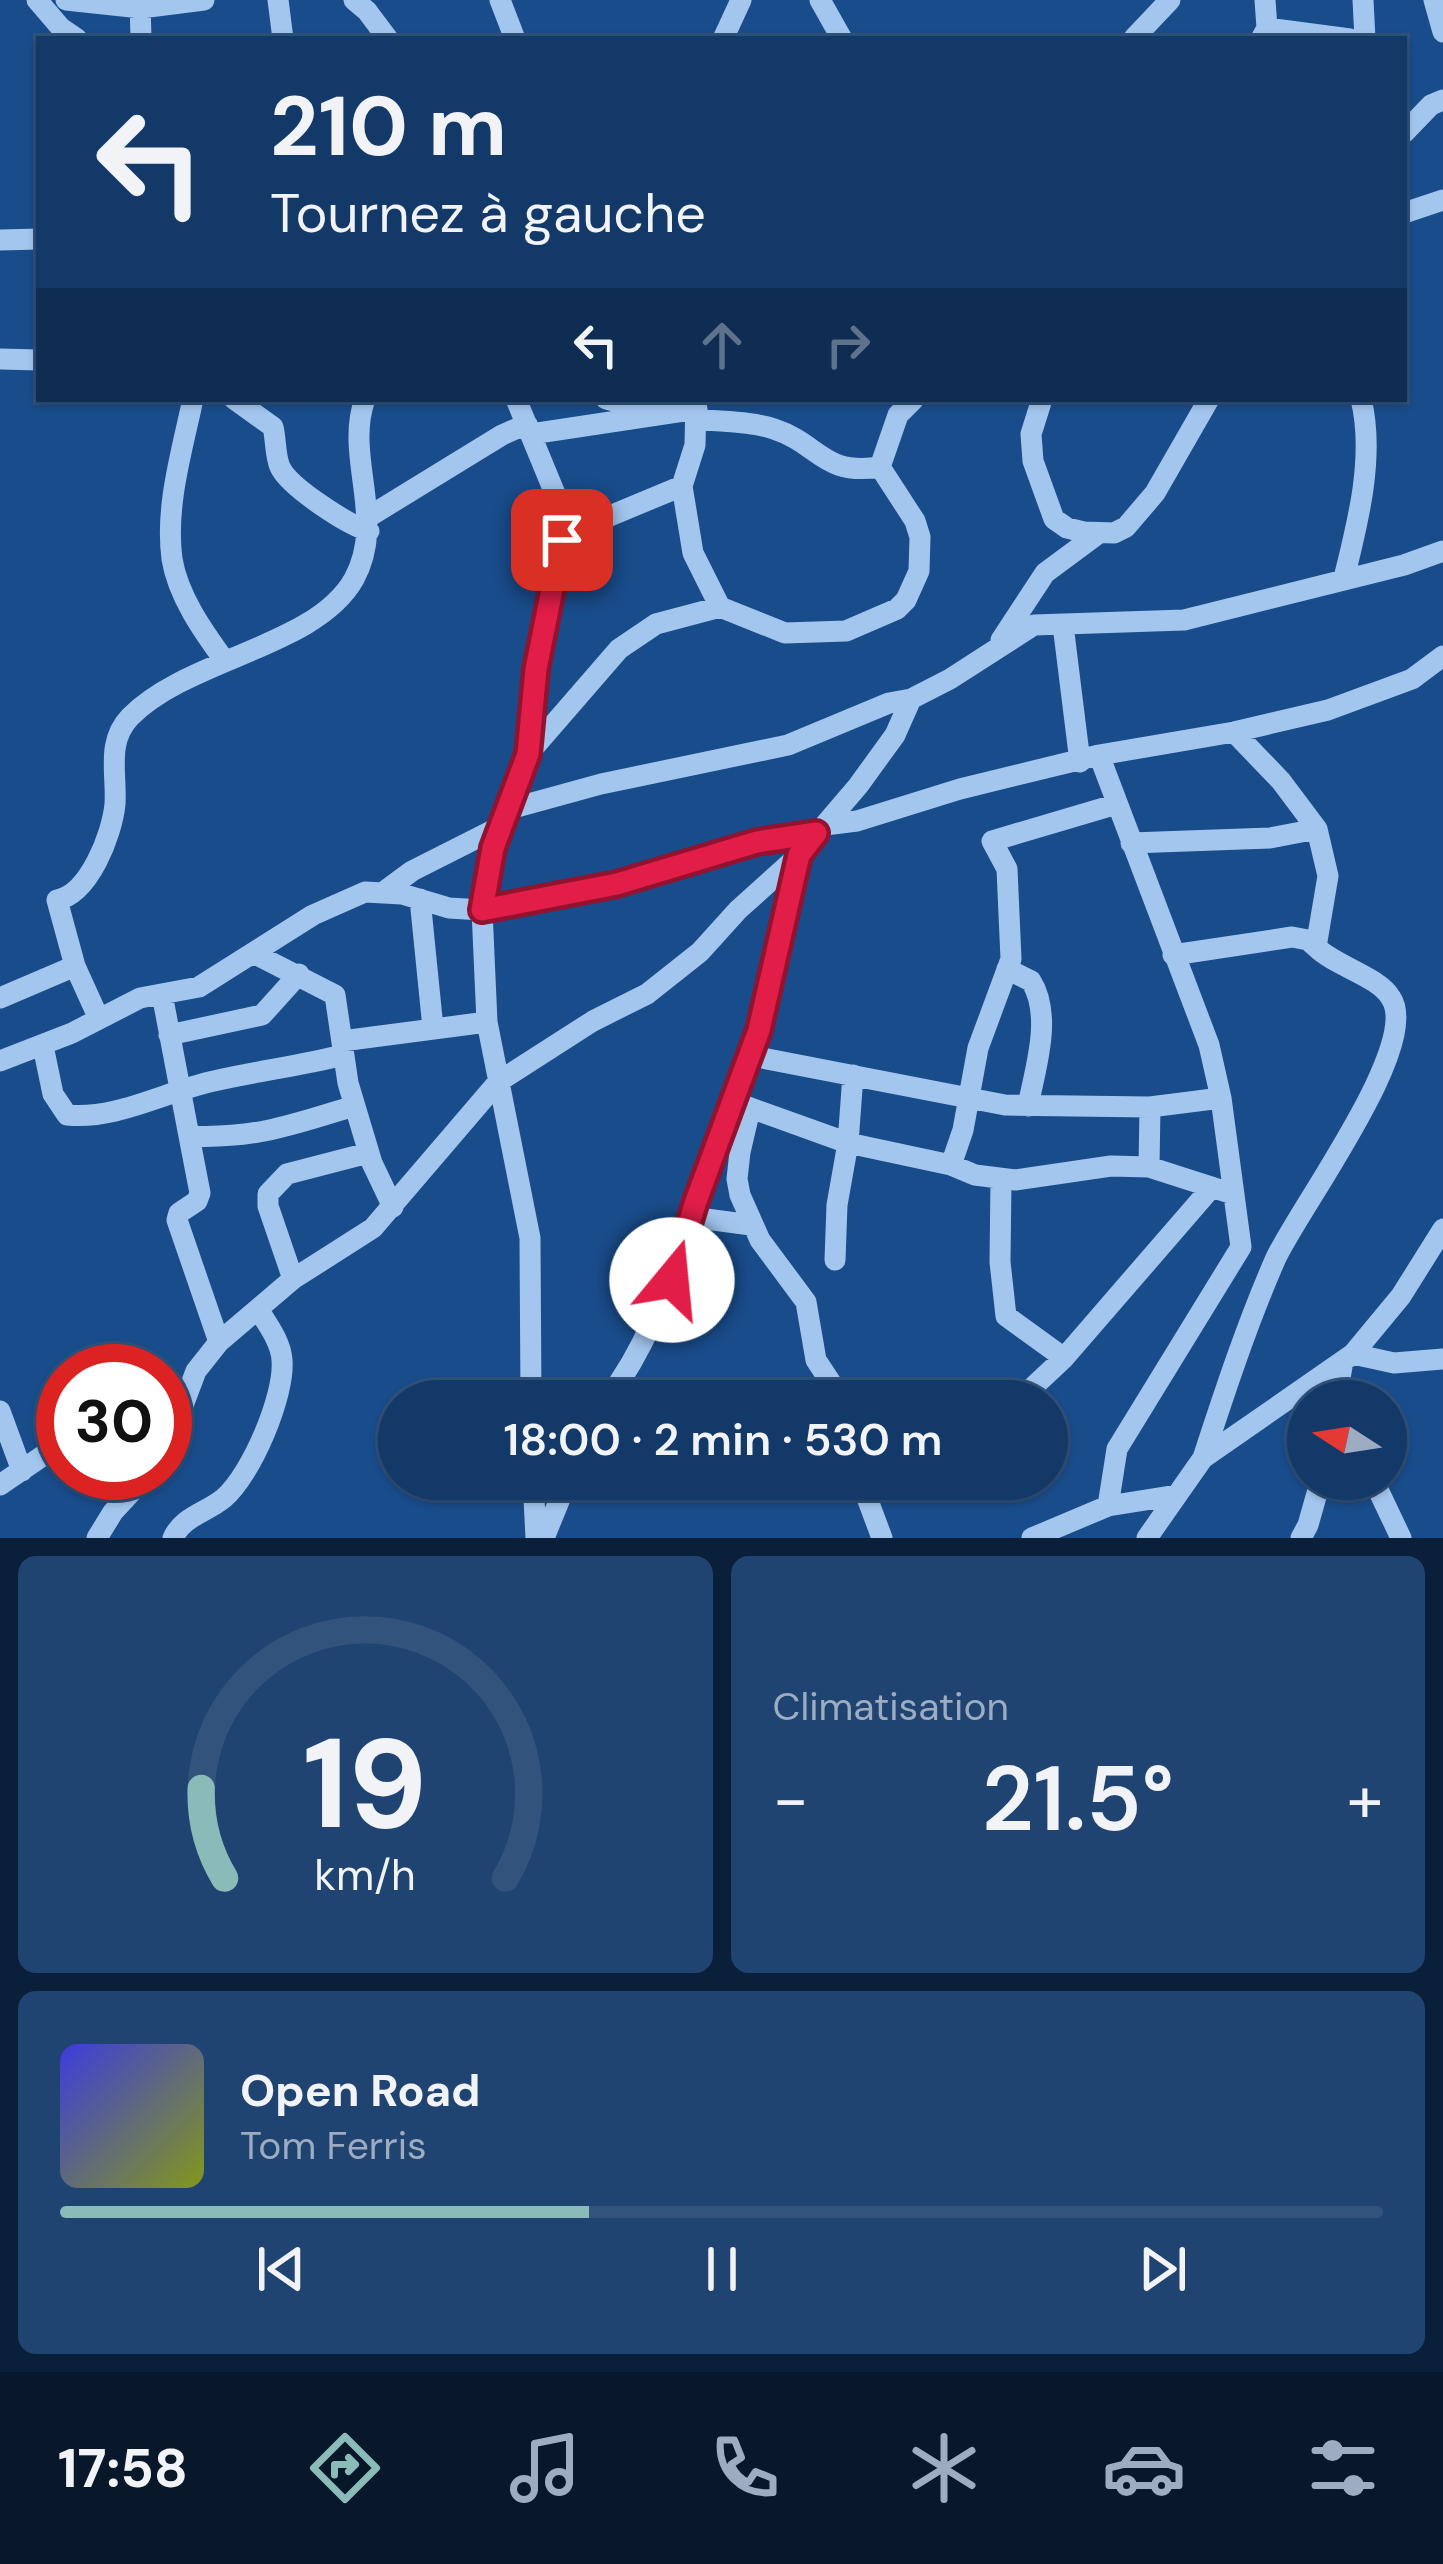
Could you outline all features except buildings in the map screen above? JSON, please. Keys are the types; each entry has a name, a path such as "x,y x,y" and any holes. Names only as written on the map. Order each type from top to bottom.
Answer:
{"street":[{"path":"37,0 73,36"},
{"path":"66,0 141,4 204,0"},
{"path":"278,0 283,36"},
{"path":"354,0 368,10 386,36"},
{"path":"500,0 513,36"},
{"path":"724,36 741,0"},
{"path":"820,0 840,36"},
{"path":"1137,36 1170,0"},
{"path":"1265,0 1264,33 1308,36"},
{"path":"1363,0 1365,36"},
{"path":"1434,0 1443,32"},
{"path":"141,4 141,36"},
{"path":"1407,131 1439,106"},
{"path":"1407,212 1443,200"},
{"path":"0,240 36,239"},
{"path":"0,358 36,360"},
{"path":"192,402 175,479 172,561 195,619 224,660"},
{"path":"238,402 273,427 280,466 291,480 346,524 369,524 502,435 696,409 774,429 832,465 856,471 880,467"},
{"path":"99,1019 75,966 57,900 86,884 109,828 115,805 112,766 128,718 198,671 298,629 332,604 355,578 369,524 360,437 365,402"},
{"path":"517,402 570,530"},
{"path":"880,467 898,415 911,402"},
{"path":"1041,402 1030,434 1054,519 1066,528 1114,533 1126,527 1155,494 1207,402"},
{"path":"1344,578 1363,484 1367,432 1362,402"},
{"path":"696,409 695,445 682,486 693,553 720,607"},
{"path":"528,754 619,649 656,624 720,607 785,633 846,632 897,609 919,571 920,537 880,467"},
{"path":"532,1380 530,1238 487,1022 482,910 528,754 541,641 562,540 570,530 644,505 682,486"},
{"path":"998,646 1046,573 1099,532"},
{"path":"385,891 506,817 601,784 788,746 911,699 1034,625 1184,620 1443,551"},
{"path":"1063,625 1089,758 1111,779 1209,1045 1221,1098 1222,1191 1241,1247"},
{"path":"0,1061 43,1046 140,998 199,987 313,915 364,892 385,891 448,908 482,910 617,884 960,789 1328,710 1412,679 1443,656"},
{"path":"192,1374 220,1342 293,1279 374,1228 498,1082 664,980 700,952 821,829 896,735 911,699"},
{"path":"1234,732 1281,781 1317,829 1328,876 1316,947"},
{"path":"951,1166 1012,938 1007,869 992,841 1117,804"},
{"path":"1131,843 1270,838 1317,829"},
{"path":"799,855 742,1105 737,1179 751,1225 806,1302 816,1360 829,1380"},
{"path":"419,899 433,1028"},
{"path":"1147,1538 1203,1457 1276,1257 1366,1109 1395,1029 1391,997 1354,970 1328,959 1308,940 1292,937 1173,956"},
{"path":"256,954 335,995 354,1106 368,1153 393,1207"},
{"path":"0,998 75,966"},
{"path":"1007,970 1030,981 1041,1007 1028,1106"},
{"path":"169,1034 262,1015 299,974"},
{"path":"162,994 200,1193 177,1220 220,1342"},
{"path":"43,1046 52,1094 68,1115 82,1117 343,1048 433,1028 487,1022"},
{"path":"752,1056 1005,1105 1150,1107 1221,1098"},
{"path":"835,1260 853,1075"},
{"path":"742,1105 848,1143 1001,1179 1040,1179 1111,1166 1149,1167 1222,1191"},
{"path":"620,1380 643,1345 672,1280 691,1217 742,1105"},
{"path":"189,1136 264,1134 354,1106"},
{"path":"1149,1167 1150,1107"},
{"path":"293,1279 268,1194 287,1174 368,1153"},
{"path":"1001,1179 1000,1262 1006,1316 1064,1358"},
{"path":"1040,1380 1222,1191"},
{"path":"691,1217 751,1225"},
{"path":"1203,1457 1348,1358 1401,1296 1443,1229"},
{"path":"1241,1247 1276,1257"},
{"path":"1108,1506 1117,1449 1241,1247"},
{"path":"173,1538 186,1519 209,1510 230,1493 256,1456 283,1364 280,1347 258,1309"},
{"path":"1348,1358 1394,1363 1443,1359"},
{"path":"1342,1380 1348,1358"},
{"path":"0,1411 22,1471"},
{"path":"0,1485 36,1461"},
{"path":"1042,1536 1108,1506 1177,1495"},
{"path":"97,1538 123,1500"},
{"path":"535,1500 540,1538"},
{"path":"540,1538 558,1500"},
{"path":"868,1500 882,1538"},
{"path":"1300,1538 1315,1500"},
{"path":"1383,1500 1401,1538"}],"route":[{"path":"562,540 536,669 528,754 493,848 482,910 617,884 757,842 816,833 799,855 759,1030 672,1280"}]}
